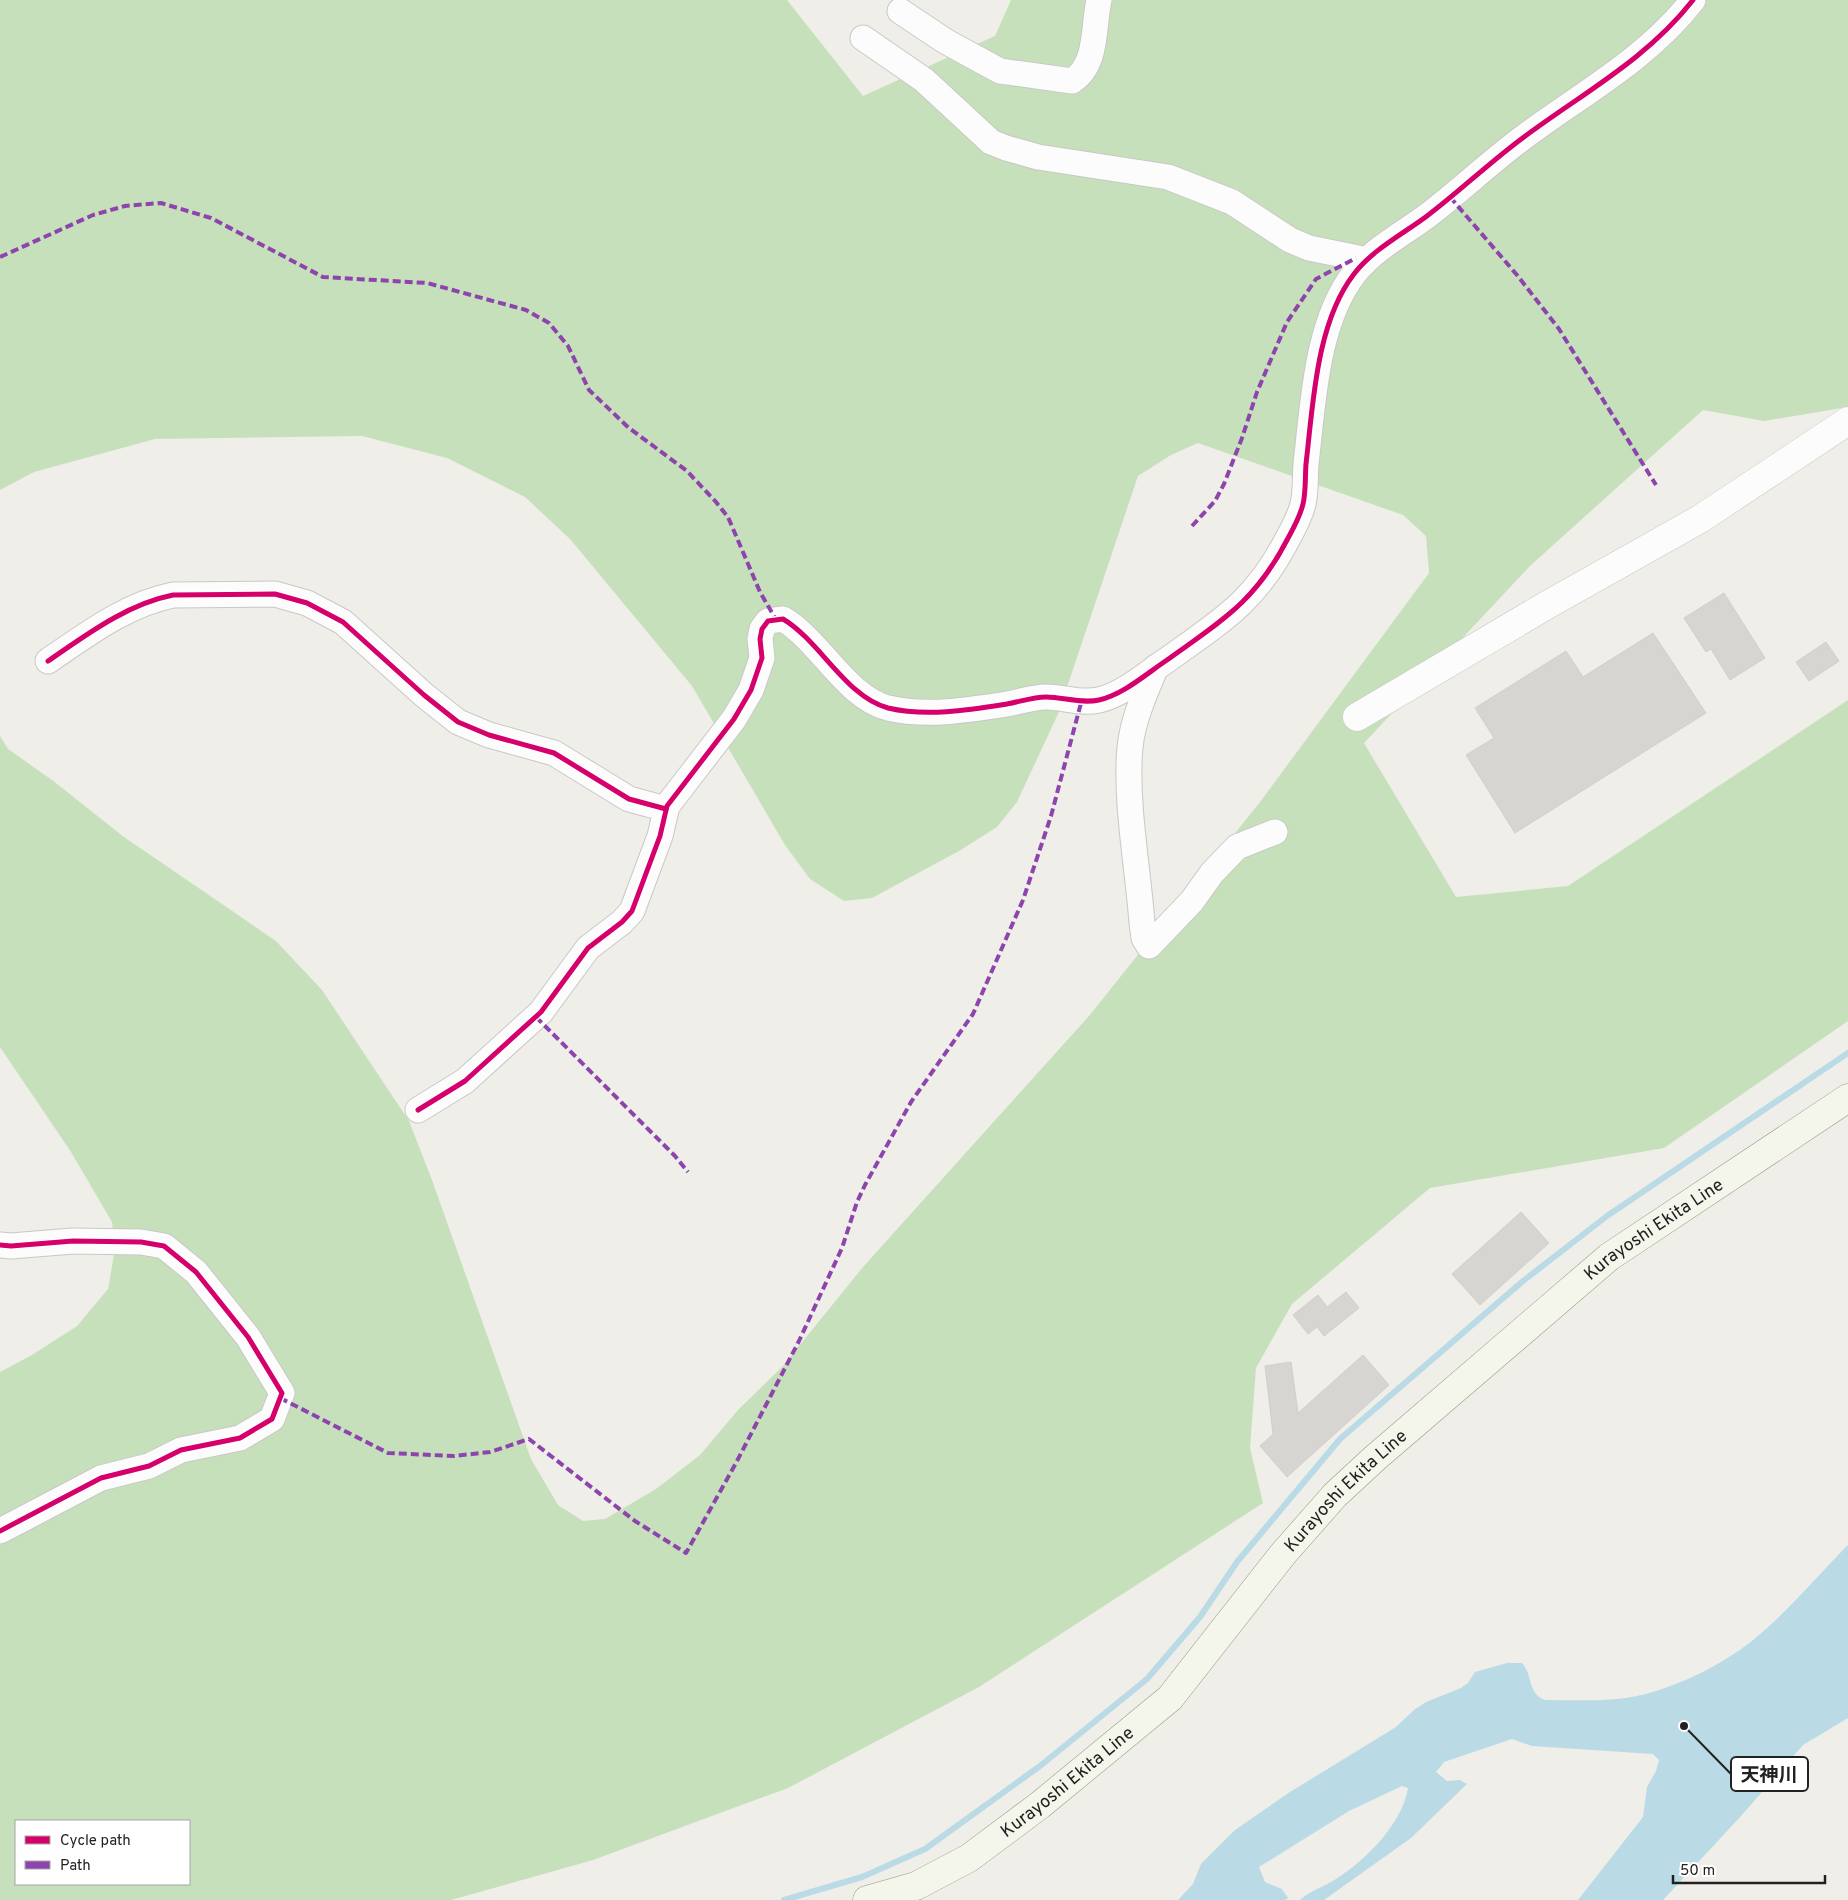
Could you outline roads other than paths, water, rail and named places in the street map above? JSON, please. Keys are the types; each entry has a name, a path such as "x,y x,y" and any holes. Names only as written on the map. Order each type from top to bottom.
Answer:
{"main road":[{"name":"Kurayoshi Ekita Line","path":"866,1900 916,1886 969,1858 1040,1804 1170,1698 1283,1554 1335,1495 1375,1458 1609,1257 1848,1098"}],"street":[{"path":"900,11 945,40 1000,71 1072,81 1080,76 1090,59 1100,0"},
{"path":"418,1110 465,1081 541,1012 588,948 622,922 632,911 644,882 666,810 674,794 734,719 751,690 762,658 760,639 762,629 768,621 775,618 783,619 797,627 856,689 885,707 909,711 936,712 982,708 1048,697 1076,701 1098,700 1125,688 1227,618 1251,595 1272,568 1296,523 1304,502 1318,373 1326,335 1335,309 1352,276 1364,262 1425,218 1473,176 1525,136 1635,59 1677,20 1693,0"},
{"path":"864,38 924,80 991,142 1038,157 1168,177 1232,202 1290,240 1309,248 1358,258 1364,262"},
{"path":"1358,717 1563,596 1700,519 1848,421"},
{"path":"48,660 127,612 157,598 173,595 275,594 307,603 343,622 424,695 458,722 489,735 554,753 629,799 666,810"},
{"path":"1156,667 1138,708 1130,747 1130,791 1142,924 1144,938 1149,946 1182,912 1212,873 1237,847 1275,832"},
{"path":"0,1244 11,1246 73,1241 141,1242 164,1246 196,1272 248,1337 282,1393 272,1418 240,1438 181,1450 149,1466 101,1478 0,1531"}],"water":[{"path":"1848,1545 1848,1718 1803,1745 1741,1816 1663,1900 1578,1900 1643,1817 1647,1787 1656,1771 1659,1760 1653,1754 1532,1746 1512,1739 1444,1762 1436,1772 1447,1781 1460,1780 1467,1784 1411,1838 1324,1900 1300,1900 1347,1871 1381,1840 1398,1815 1408,1788 1402,1786 1349,1811 1259,1867 1265,1882 1282,1889 1288,1898 1285,1900 1178,1900 1193,1884 1201,1864 1235,1830 1290,1792 1396,1727 1414,1710 1426,1702 1461,1688 1468,1683 1475,1672 1507,1663 1522,1663 1528,1673 1535,1693 1545,1700 1614,1699 1637,1696 1669,1687 1717,1664 1759,1635 1782,1614"}],"waterway":[{"path":"784,1900 862,1877 925,1849 1040,1766 1147,1679 1200,1617 1237,1562 1340,1439 1523,1281 1607,1216 1848,1053"}],"place":[{"name":"天神川","path":"1684,1726"}]}
